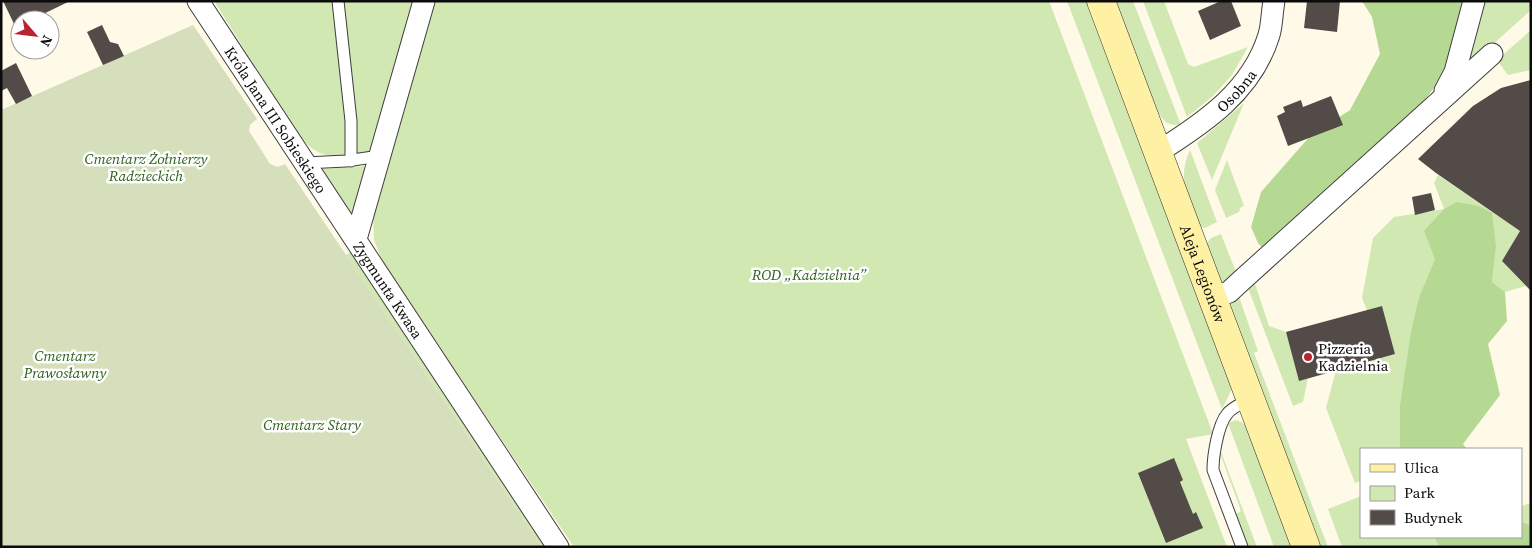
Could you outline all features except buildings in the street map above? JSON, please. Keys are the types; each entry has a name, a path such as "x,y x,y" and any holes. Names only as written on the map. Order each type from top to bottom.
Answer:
{"street":[{"name":"Króla Jana III Sobieskiego","path":"198,1 356,239"},
{"name":"Zygmunta Kwasa","path":"424,1 356,239 558,547"},
{"name":"Aleja Legionów","path":"1101,1 1306,547"},
{"name":"Osobna","path":"1158,152 1231,99 1255,68 1269,35 1274,1"},
{"path":"1439,102 1455,72 1474,1"},
{"path":"1212,298 1229,292 1492,54"}],"lane":[{"path":"338,1 351,121 351,161"},
{"path":"305,163 351,161 380,156"},
{"path":"1242,547 1213,470 1213,460 1222,420 1228,412 1250,399"}],"green space":[{"path":"214,1 417,1 375,147 360,156 341,157 323,154 309,145 296,131"},
{"name":"ROD „Kadzielnia”","path":"432,1 1049,1 1213,434 1186,439 1227,547 574,547 384,265 374,240 373,213"},
{"path":"1067,1 1087,1 1231,380 1231,391 1222,409"},
{"path":"1115,1 1133,1 1181,125 1168,123 1158,112"},
{"path":"1143,1 1164,1 1188,64 1194,67 1248,47 1232,75 1213,96 1187,117"},
{"path":"1362,1 1463,1 1452,51 1438,83 1415,112 1265,251 1258,243 1251,227 1261,192 1311,135 1350,110 1380,54 1372,17"},
{"path":"1483,1 1531,1 1531,10 1460,74"},
{"path":"193,25 257,119 250,125 249,131 270,164 278,167 285,164 542,547 1,547 1,110"},
{"path":"1531,30 1531,70 1508,75 1497,60"},
{"path":"1244,103 1212,180 1197,143"},
{"path":"1190,150 1217,222 1205,228 1198,225 1185,188 1184,170"},
{"path":"1227,160 1244,206 1241,207 1239,212 1226,218 1215,190"},
{"path":"367,166 358,213 351,217 321,169"},
{"path":"1438,175 1520,231 1502,261 1526,286 1505,292 1492,282 1496,247 1435,259 1419,297 1400,405 1400,448 1360,448 1360,481 1355,483 1326,408 1336,370 1395,354 1382,306 1367,310 1362,298 1373,238 1394,217 1444,209 1434,183"},
{"path":"1457,202 1479,206 1492,213 1496,247 1492,282 1505,292 1507,321 1488,344 1500,395 1463,444 1466,448 1400,448 1400,405 1411,332 1419,297 1435,259 1424,231 1444,209"},
{"path":"1221,234 1238,277 1222,285 1206,244 1211,238"},
{"path":"350,252 548,547 542,547 346,255"},
{"path":"1255,284 1269,326 1286,332 1299,380 1308,378 1303,402 1293,406 1248,288"},
{"path":"1237,291 1258,351 1254,353 1328,547 1319,547 1226,301"},
{"path":"1236,420 1248,427 1293,547 1274,547 1228,423"},
{"path":"1221,452 1257,547 1246,547 1234,515 1241,511"},
{"path":"1360,496 1360,538 1484,538 1488,547 1342,547 1328,509"},
{"path":"1531,503 1531,525 1522,522 1522,506"},
{"path":"1522,522 1531,525 1531,547 1440,547 1435,538 1522,538"}],"place":[{"name":"Pizzeria Kadzielnia","path":"1308,357"}],"park label":[{"name":"Cmentarz Żołnierzy Radzieckich","path":"146,166"},
{"name":"Cmentarz Prawosławny","path":"65,364"},
{"name":"Cmentarz Stary","path":"312,424"}]}
